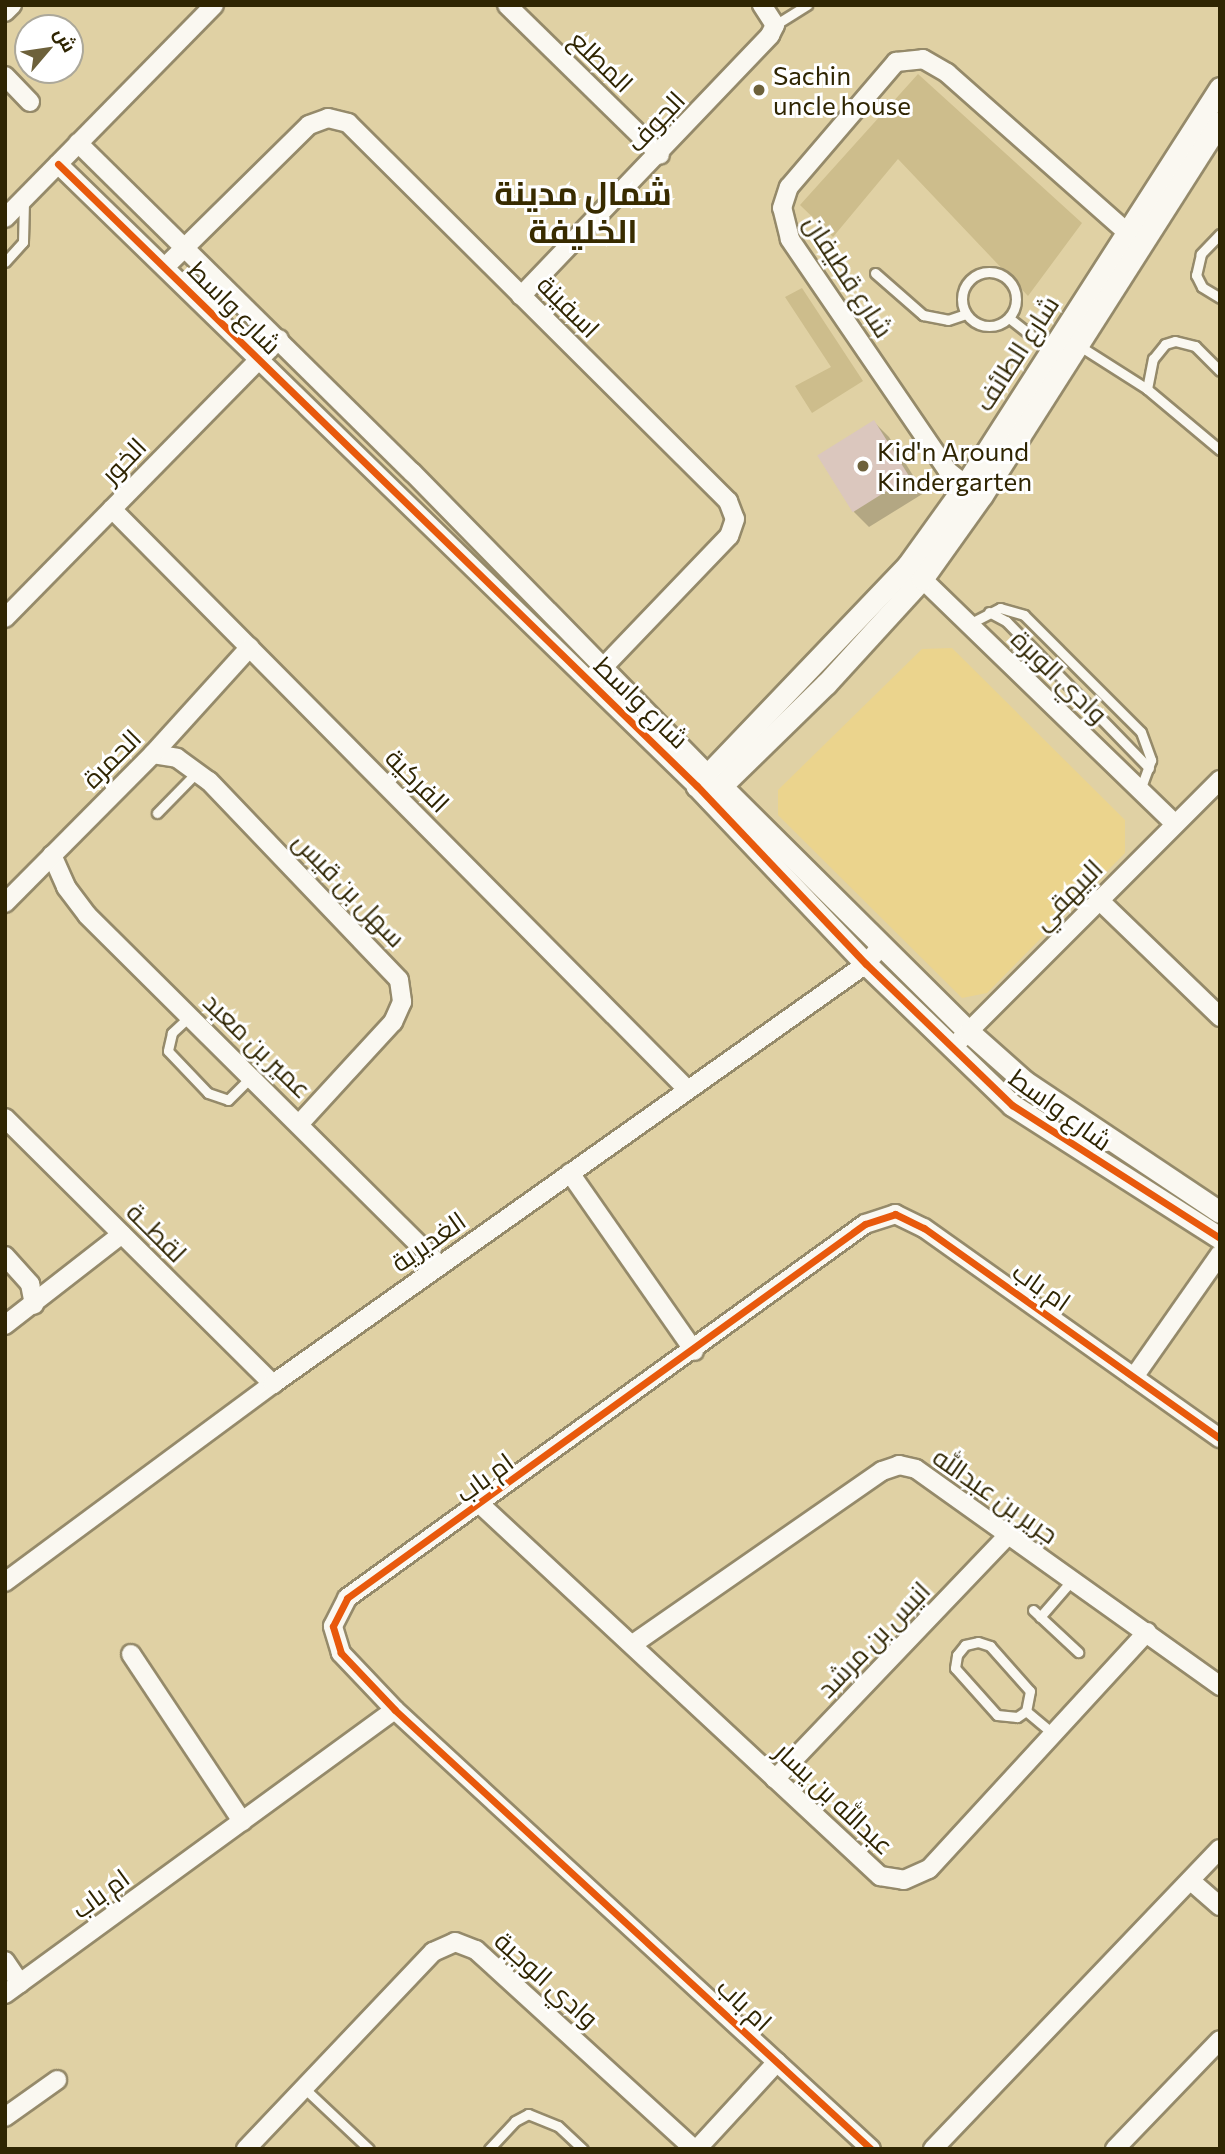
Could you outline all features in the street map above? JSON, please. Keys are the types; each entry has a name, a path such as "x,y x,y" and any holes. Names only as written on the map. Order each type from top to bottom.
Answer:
{"street":[{"path":"5,12 12,5"},
{"path":"5,218 214,5"},
{"name":"المطلع","path":"507,5 660,155"},
{"path":"762,5 775,25"},
{"name":"الجوف","path":"521,296 660,155 775,25"},
{"name":"شارع قطيفان","path":"973,491 902,407 790,239 782,208 789,187 896,62 923,59 947,73 1133,238"},
{"path":"5,76 30,102"},
{"name":"شارع الطائف","path":"709,786 915,572 1078,345 1133,238 1220,88"},
{"name":"اسفينة","path":"165,267 309,125 328,118 348,123 728,501 735,519 729,536 590,681"},
{"name":"شارع الطائف","path":"973,491 1051,351 1220,122"},
{"name":"شارع واسط","path":"78,143 279,339 604,664 866,964 1012,1105 1220,1238"},
{"name":"شارع واسط","path":"58,164 590,681 882,945 969,1032 1024,1081 1220,1212"},
{"name":"الخور","path":"5,618 279,339"},
{"name":"الفركية","path":"112,509 687,1089"},
{"name":"وادي الوبرة","path":"915,572 1175,824"},
{"name":"الحمرة","path":"5,903 153,754 250,647"},
{"name":"سهل بن قيس","path":"153,754 177,758 198,771 400,979 399,1013 300,1123"},
{"name":"البيهقي","path":"953,1047 1098,899 1220,780"},
{"name":"عمير بن معبد","path":"52,855 66,887 87,915 300,1123 439,1264"},
{"path":"1098,899 1220,1017"},
{"name":"الغديرية","path":"5,1582 439,1264 866,964 882,945"},
{"name":"لقطــة","path":"5,1118 273,1384"},
{"path":"570,1173 694,1351"},
{"name":"ام باب","path":"871,2149 394,1710 341,1653 333,1626 347,1598 481,1505 865,1224 895,1213 924,1228 1220,1438"},
{"path":"5,1325 122,1234"},
{"path":"1134,1377 1220,1254"},
{"path":"5,1256 30,1284 34,1305"},
{"name":"جرير بن عبدالله","path":"633,1644 882,1471 899,1465 916,1469 1220,1686"},
{"name":"عبدالله بن يسار","path":"481,1505 880,1876 904,1880 929,1869 1147,1632"},
{"name":"انيس بن مرشد","path":"775,1779 1008,1535"},
{"path":"131,1654 242,1821"},
{"name":"ام باب","path":"5,1994 394,1710"},
{"path":"933,2149 1220,1849"},
{"path":"1191,1881 1220,1906"},
{"name":"وادي الوجبة","path":"246,2149 433,1952 447,1943 463,1943 696,2149"},
{"path":"5,1961 20,1983"},
{"path":"1115,2149 1220,2040"},
{"name":"ام باب","path":"696,2149 778,2062"},
{"path":"5,2117 57,2080"}],"lane":[{"path":"775,25 807,5"},
{"path":"5,262 23,242 23,200"},
{"path":"1220,234 1201,254 1196,275 1202,287 1220,298"},
{"path":"985,272 996,272 1013,286 1015,308 1009,317 992,327 981,326 965,314 962,293 966,283 985,272"},
{"path":"875,273 923,315 940,320 965,314"},
{"path":"1009,317 1051,351"},
{"path":"1147,389 1153,359 1165,344 1175,341 1195,346 1220,371"},
{"path":"1078,345 1147,389 1220,450"},
{"path":"969,624 989,612 1007,608 1024,615 1142,732 1150,751 1149,768 1140,790"},
{"path":"989,612 1006,621 1149,768"},
{"path":"157,813 198,771"},
{"path":"190,1016 172,1032 168,1051 208,1093 228,1100 252,1076"},
{"path":"1072,1580 1036,1614 1078,1651"},
{"path":"978,1642 990,1646 1024,1682 1030,1691 1026,1711 1017,1717 997,1715 961,1679 955,1668 957,1655 965,1645 978,1642"},
{"path":"1026,1711 1053,1734"},
{"path":"304,2088 369,2149"},
{"path":"489,2149 515,2121 528,2114 558,2126 583,2149"}],"shaded area":[{"path":"918,74 1082,223 1028,296 898,159 833,237 800,205"},
{"path":"802,288 863,381 812,413 795,386 831,367 785,297"},
{"path":"952,648 1125,820 1125,853 987,993 962,998 778,815 778,790 922,649"}],"building":[{"name":"Kid'n Around Kindergarten","path":"874,420 910,477 853,512 817,456"}],"cycle path":[{"path":"58,164 697,786 866,964 1012,1105 1220,1238"},
{"path":"871,2149 395,1710 341,1653 333,1626 347,1598 865,1224 895,1214 924,1228 1220,1438"}],"place":[{"name":"Sachin uncle house","path":"759,90"},
{"name":"Kid'n Around Kindergarten","path":"863,466"}],"district":[{"name":"شمال مدينة الخليفة","path":"583,211"}]}
